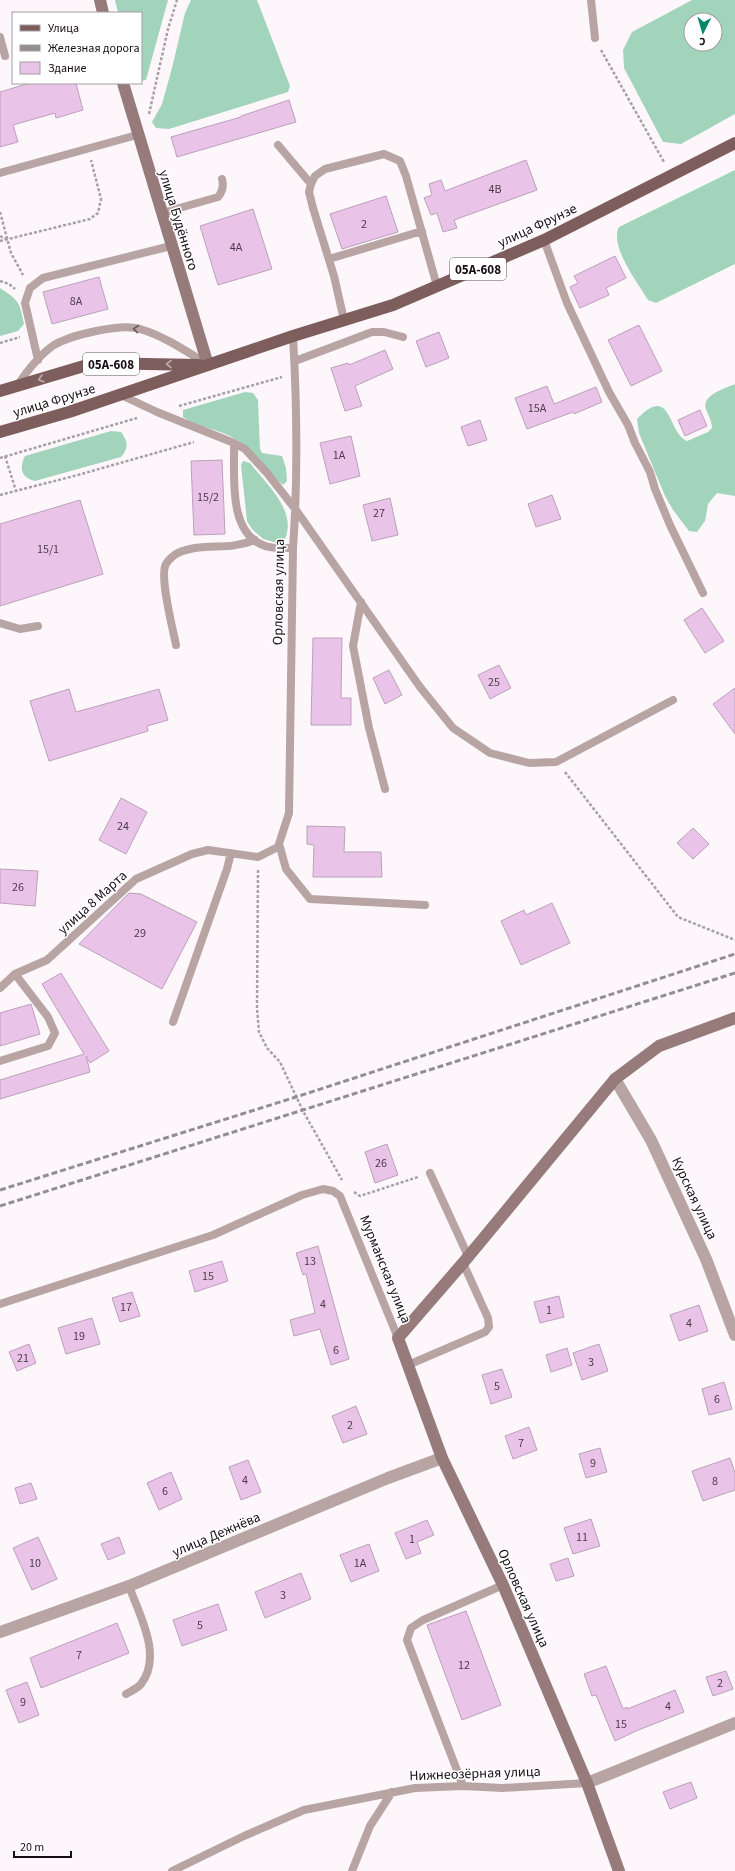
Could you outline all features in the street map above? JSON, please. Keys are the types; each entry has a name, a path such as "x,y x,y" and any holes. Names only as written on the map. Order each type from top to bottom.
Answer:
{"main road":[{"path":"100,0 103,12"},
{"name":"улица Будённого","path":"123,84 137,135 208,365"},
{"name":"улица Фрунзе","path":"0,432 121,395 294,336 393,305 544,240 735,143"},
{"name":"улица Фрунзе","path":"0,391 94,364 208,365"},
{"name":"Мурманская улица","path":"398,1338 466,1260 615,1079 659,1046 735,1018"},
{"name":"Орловская улица","path":"398,1338 442,1458 503,1585 587,1783 619,1871"}],"street":[{"name":"Курская улица","path":"615,1079 655,1147 706,1258 735,1335"},
{"name":"улица Дежнёва","path":"0,1632 129,1586 388,1478 442,1458"},
{"name":"Нижнеозёрная улица","path":"587,1783 735,1723"}],"lane":[{"path":"591,0 595,38"},
{"path":"0,36 5,56"},
{"path":"0,173 137,135"},
{"path":"278,145 311,184"},
{"path":"344,320 329,259 309,192 315,176 325,169 384,154 394,156 400,161 406,176 437,286"},
{"path":"162,213 218,196 222,192 222,179"},
{"path":"329,259 422,231"},
{"path":"544,240 567,302 608,392 628,425 635,443 650,472 655,489 670,525 702,593"},
{"path":"38,360 25,303 30,288 43,278 171,246"},
{"path":"17,386 30,367 54,345 75,337 120,327 139,328 172,342 208,365"},
{"path":"295,361 372,332 384,332 403,337"},
{"name":"Орловская улица","path":"278,847 289,813 293,548 296,510 296,373 294,336"},
{"path":"121,395 157,412 216,435 245,449 267,473 296,510 420,687 453,728 490,753 529,763 556,762 673,700"},
{"path":"234,443 236,507 244,531 264,546 293,548"},
{"path":"176,645 165,585 166,564 178,552 196,548 239,546 255,540"},
{"path":"361,602 353,646 369,728 385,789"},
{"path":"0,623 20,629 38,626"},
{"path":"258,857 280,847 286,869 310,899 425,905"},
{"name":"улица 8 Марта","path":"0,988 15,974 47,960 136,879 192,854 208,850 231,852 258,857"},
{"path":"173,1022 227,868 231,852"},
{"path":"0,1061 48,1046 55,1033 48,1017 15,974"},
{"path":"408,1365 485,1332 489,1326 488,1318 466,1260 430,1173"},
{"name":"Мурманская улица","path":"0,1304 213,1235 302,1195 323,1189 333,1191 340,1196 398,1338"},
{"path":"463,1786 407,1640 411,1628 423,1620 503,1585"},
{"path":"126,1694 141,1684 150,1666 149,1641 129,1586"},
{"name":"Нижнеозёрная улица","path":"172,1871 244,1836 304,1810 415,1788 463,1786 502,1788 587,1783"},
{"path":"352,1871 370,1826 392,1792"}],"path":[{"path":"137,135 146,125 152,107 168,29 176,0"},
{"path":"595,38 671,175"},
{"path":"0,240 90,219 98,213 101,199 88,148"},
{"path":"0,212 11,253 30,288"},
{"path":"0,236 7,239"},
{"path":"0,343 32,334"},
{"path":"0,458 296,373"},
{"path":"0,496 216,435"},
{"path":"5,456 16,491"},
{"path":"556,762 597,811 678,917 735,940"},
{"path":"258,857 257,1009 259,1032 267,1048 280,1062 303,1111 345,1185"},
{"path":"350,1188 360,1196 430,1173"}],"green space":[{"path":"115,0 168,0 146,80 142,81 142,12 118,12"},
{"path":"191,0 257,0 290,86 288,92 169,129 156,128 152,122 162,104 185,13"},
{"path":"692,0 735,0 735,114 681,144 663,142 624,68 623,50 632,32"},
{"path":"735,170 735,264 656,303 648,300 621,254 617,235 619,227"},
{"path":"0,288 18,303 24,324 18,331 0,336"},
{"path":"735,384 735,496 717,493 708,504 705,521 697,532 689,531 673,510 665,496 639,433 637,419 648,409 657,406 663,408 681,436 687,441 708,432 712,428 711,420 705,404 707,400 715,393"},
{"path":"245,392 253,393 258,400 260,449 262,453 282,456 286,468 287,481 283,485 250,450 237,440 224,433 196,424 183,417 183,410"},
{"path":"111,431 121,432 125,438 127,444 124,454 121,457 35,481 27,478 22,472 22,465 25,456"},
{"path":"243,461 250,463 279,499 287,520 288,530 284,541 277,543 263,539 252,529 247,521 241,465"}],"building":[{"path":"27,84 76,84 83,110 56,118 55,113 13,125 18,142 0,147 0,92"},
{"path":"289,100 296,122 177,157 171,137 241,117"},
{"path":"526,160 537,190 454,220 457,228 443,232 437,213 431,215 424,198 432,195 429,184 441,180 445,191"},
{"path":"386,196 398,232 342,249 330,214"},
{"path":"253,209 272,269 218,285 200,226"},
{"path":"615,256 626,278 606,288 609,295 580,308 570,287 578,283 574,276"},
{"path":"99,277 108,309 52,324 43,292"},
{"path":"639,325 662,371 631,386 608,340"},
{"path":"439,332 449,358 426,367 416,341"},
{"path":"385,350 393,369 355,386 362,406 345,411 331,368 348,363 349,365"},
{"path":"547,386 554,404 596,387 602,402 574,414 573,412 527,429 515,398"},
{"path":"700,410 707,426 685,436 678,420"},
{"path":"480,420 487,440 468,446 461,427"},
{"path":"351,436 360,476 330,484 320,443"},
{"path":"222,460 225,534 194,535 191,461"},
{"path":"552,495 561,519 536,527 528,504"},
{"path":"390,498 398,535 372,541 363,505"},
{"path":"80,500 103,574 0,606 0,524"},
{"path":"702,608 724,641 705,653 684,620"},
{"path":"313,638 342,638 341,698 351,698 351,725 311,725"},
{"path":"499,665 511,688 490,699 478,675"},
{"path":"389,670 402,695 385,704 373,678"},
{"path":"735,688 735,734 713,704"},
{"path":"69,689 76,712 159,689 168,720 147,726 148,731 49,761 30,701"},
{"path":"121,798 147,812 126,854 99,840"},
{"path":"307,826 345,827 344,852 381,852 382,877 313,877 314,845 307,844"},
{"path":"693,828 709,844 693,859 677,843"},
{"path":"0,869 38,871 35,906 0,903"},
{"path":"129,893 141,894 197,922 162,989 79,944"},
{"path":"552,903 570,943 521,965 501,921 524,910 526,915"},
{"path":"61,973 109,1051 90,1063 86,1056 90,1072 0,1099 0,1080 84,1054 42,984"},
{"path":"31,1004 40,1034 0,1046 0,1013"},
{"path":"387,1144 398,1175 375,1183 365,1152"},
{"path":"318,1246 349,1359 331,1365 320,1329 294,1336 290,1320 315,1313 306,1274 303,1275 296,1253"},
{"path":"222,1261 228,1281 195,1292 189,1271"},
{"path":"132,1292 140,1316 120,1322 112,1298"},
{"path":"559,1296 564,1317 540,1323 534,1302"},
{"path":"699,1305 708,1331 679,1341 670,1315"},
{"path":"92,1318 100,1344 66,1354 58,1328"},
{"path":"29,1344 36,1363 17,1371 9,1352"},
{"path":"599,1344 608,1371 582,1380 573,1353"},
{"path":"567,1348 572,1365 551,1372 546,1355"},
{"path":"502,1369 512,1397 491,1404 482,1375"},
{"path":"724,1382 732,1409 709,1415 702,1389"},
{"path":"356,1406 367,1434 343,1443 332,1416"},
{"path":"529,1427 537,1450 513,1459 505,1436"},
{"path":"600,1448 607,1472 586,1478 579,1454"},
{"path":"730,1458 735,1473 735,1490 703,1501 692,1471"},
{"path":"248,1460 261,1492 241,1500 229,1467"},
{"path":"171,1472 182,1499 159,1510 147,1483"},
{"path":"31,1483 37,1499 20,1504 15,1488"},
{"path":"591,1519 600,1546 573,1554 564,1528"},
{"path":"427,1520 434,1535 417,1542 421,1553 406,1559 395,1533"},
{"path":"38,1537 57,1579 32,1590 13,1548"},
{"path":"119,1537 125,1553 108,1560 101,1544"},
{"path":"369,1544 379,1571 351,1582 340,1555"},
{"path":"568,1558 574,1576 556,1581 550,1564"},
{"path":"301,1573 311,1599 265,1618 255,1592"},
{"path":"218,1604 227,1630 182,1646 173,1620"},
{"path":"466,1611 501,1705 462,1720 427,1625"},
{"path":"117,1623 129,1653 41,1688 30,1658"},
{"path":"606,1666 623,1709 627,1707 627,1709 675,1690 684,1712 615,1741 596,1695 592,1696 584,1674"},
{"path":"726,1671 733,1689 713,1696 706,1677"},
{"path":"27,1682 39,1715 19,1723 6,1690"},
{"path":"691,1782 697,1798 670,1809 663,1792"}],"railway":[{"path":"0,1190 296,1097 735,954"},
{"path":"0,1206 735,973"}]}
